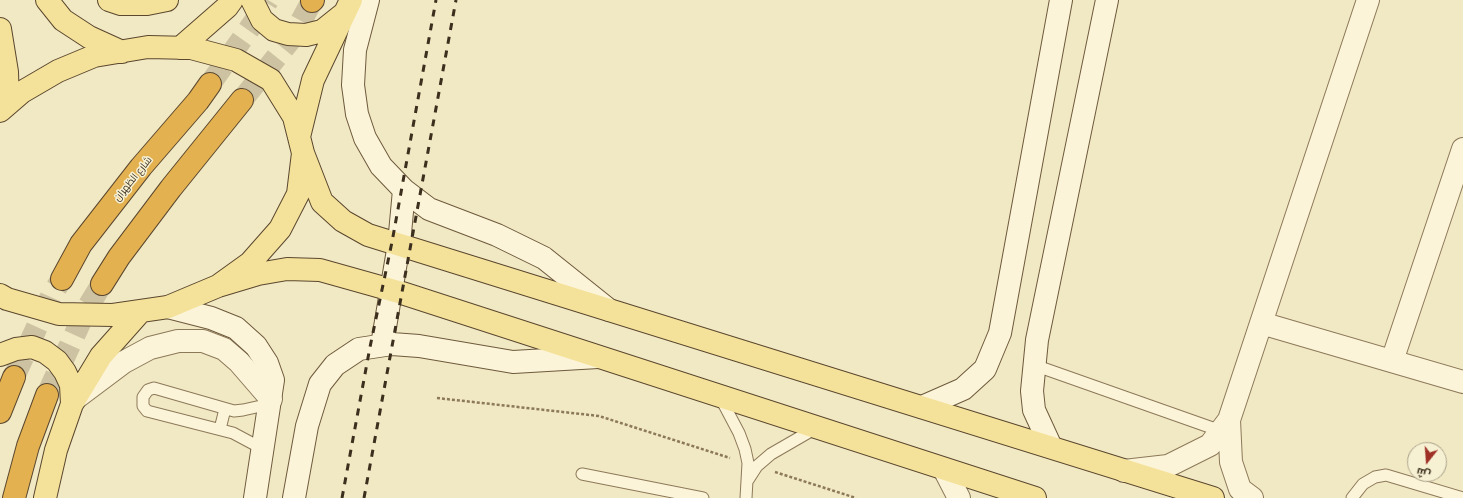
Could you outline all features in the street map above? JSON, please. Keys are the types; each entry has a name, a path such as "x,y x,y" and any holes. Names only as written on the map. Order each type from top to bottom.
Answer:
{"highway":[{"name":"شارع الظهران","path":"62,279 82,244 141,167 198,101 210,84"},
{"path":"102,284 118,257 170,188 242,100"},
{"path":"0,412 14,377"},
{"path":"14,498 28,446 47,395"}],"main road":[{"path":"47,0 63,20 89,37 122,52"},
{"path":"109,0 121,4 147,4 167,0"},
{"path":"180,48 227,7 232,0"},
{"path":"252,0 262,20 274,30 288,34 306,36 322,31 347,7"},
{"path":"218,286 250,263 280,228 298,194 301,146 313,80 347,7"},
{"path":"0,29 8,72 4,108"},
{"path":"4,108 22,92 58,71 94,56 148,47 191,48 236,60 271,80 294,117 301,146 322,202 343,221 368,235 1213,498"},
{"path":"0,295 7,299 59,314 113,316 168,307 218,286 258,274 287,269 320,270 360,281 1035,498"},
{"path":"44,498 56,450 74,401 101,356 141,311"},
{"path":"0,355 16,349 32,347 46,352 57,361 65,372 71,385 74,401"}],"street":[{"path":"368,0 355,50 353,85 357,114 365,138 381,166 404,190 429,209 497,235 544,258 610,310"},
{"path":"922,407 963,389 985,369 1000,333 1061,0"},
{"path":"1051,447 1034,410 1032,391 1037,340 1107,0"},
{"path":"1124,470 1168,466 1210,445 1225,425 1261,324 1368,0"},
{"path":"1392,361 1458,182 1463,149"},
{"path":"382,345 400,244 404,190"},
{"path":"168,307 211,318 236,328 256,346 267,363 273,380 255,498"},
{"path":"1261,324 1463,382"},
{"path":"74,401 124,362 150,348 178,341 203,341 224,349 240,362 270,402"},
{"path":"294,498 307,426 320,384 335,365 359,349 382,345 419,346 513,362 598,357"},
{"path":"1225,425 1231,462 1240,489 1252,498"},
{"path":"944,469 959,498"}],"lane":[{"path":"1034,365 1225,425"},
{"path":"263,449 233,433 147,411 143,406 143,397 148,390 154,388 234,411 243,410 270,402"},
{"path":"720,396 739,433 752,465 748,480 746,498"},
{"path":"220,429 225,408"},
{"path":"752,465 817,428"},
{"path":"582,474 703,498"},
{"path":"1352,498 1363,484 1375,477 1386,475 1463,498"}],"path":[{"path":"437,398 599,416 856,498"}],"tunnel":[{"path":"210,84 268,0"},
{"path":"242,100 292,38 312,1"},
{"path":"14,377 52,294 62,279"},
{"path":"47,395 86,310 102,284"}],"railway":[{"path":"342,498 370,347 392,242 436,0"},
{"path":"364,498 456,0"}]}
